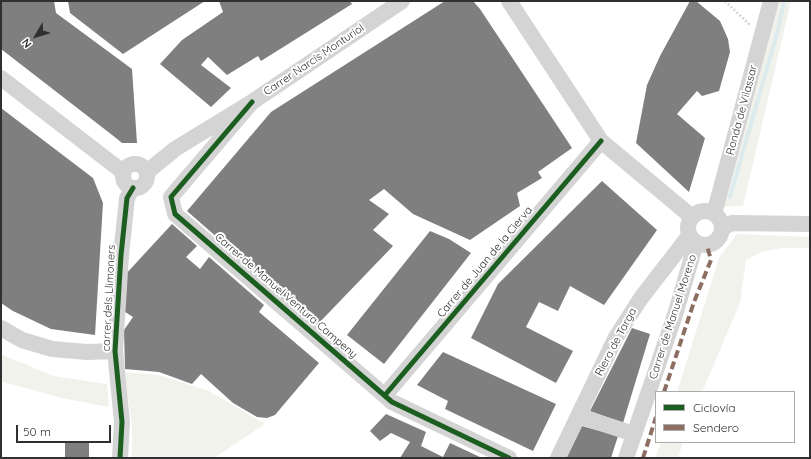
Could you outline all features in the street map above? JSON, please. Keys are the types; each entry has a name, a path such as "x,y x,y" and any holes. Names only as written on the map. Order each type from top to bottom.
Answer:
{"street":[{"name":"Carrer Narcís Monturiol","path":"147,172 175,149 252,102 402,1"},
{"path":"509,1 600,141 692,217"},
{"name":"Ronda de Vilassar","path":"714,214 762,37 768,3"},
{"path":"1,78 123,172"},
{"name":"Carrer de Manuel Ventura Campeny","path":"252,102 171,197 175,214 392,402 509,458"},
{"name":"Carrer de Juan de la Cierva","path":"385,395 600,141"},
{"path":"134,163 142,165 147,172 147,179 145,183 142,186 133,188 125,184 122,176 126,166 134,163"},
{"name":"carrer dels Llimoners","path":"120,458 122,422 115,351 121,255 127,198 133,188"},
{"path":"702,211 708,211 714,214 720,220 722,228 718,239 714,243 707,246 692,240 688,230 688,224 692,217 702,211"},
{"path":"722,228 732,223 810,224"},
{"name":"Riera de Targa","path":"558,458 620,331 641,298 692,240"},
{"name":"Carrer de Manuel Moreno","path":"626,458 675,315 692,240"},
{"path":"1,328 22,340 52,349 87,352 115,351"},
{"path":"579,416 634,434"}],"path":[{"path":"725,1 762,37"}],"shaded area":[{"path":"777,1 791,1 743,206 721,207"},
{"path":"737,234 810,237 810,248 783,248 764,251 746,260 740,303 702,391 677,391 719,258"},
{"path":"1,354 53,376 107,384 109,407 62,398 1,381"},
{"path":"124,372 159,375 209,391 265,424 214,458 132,458 132,425"},
{"path":"661,443 683,443 678,458 655,458"}],"building":[{"path":"1,1 54,1 56,13 132,69 137,143 122,143 1,49"},
{"path":"68,1 205,1 123,54 70,13"},
{"path":"219,1 350,1 352,4 261,61 258,56 227,75 208,57 201,65 231,88 211,107 160,64 182,40 223,12"},
{"path":"445,1 473,1 480,9 572,148 538,172 542,178 517,193 520,206 470,240 413,214 384,189 369,200 389,214 373,230 393,246 317,325 187,211 271,112"},
{"path":"690,1 696,1 720,21 728,39 730,52 719,91 702,96 697,91 677,114 705,138 689,192 636,143 647,85 660,56"},
{"path":"1,108 93,178 103,203 95,335 51,329 13,311 1,303"},
{"path":"602,181 657,230 604,305 570,286 558,311 539,302 526,327 573,351 556,383 471,338 498,284"},
{"path":"172,224 197,246 186,257 200,269 209,257 264,305 259,312 319,363 275,415 267,418 257,417 233,403 201,374 192,384 159,372 125,369 124,330 133,317 122,310 124,276"},
{"path":"430,231 449,239 471,253 384,364 347,335"},
{"path":"632,328 650,334 623,423 590,411"},
{"path":"443,352 556,404 533,451 445,409 448,401 417,385"},
{"path":"386,414 426,432 421,446 443,457 450,443 482,458 400,458 410,442 391,433 380,441 370,431"},
{"path":"582,426 618,436 611,458 566,458"},
{"path":"65,442 89,442 89,458 65,458"}],"waterway":[{"path":"730,197 779,26 784,1"}],"marked path":[{"path":"664,391 694,302 711,260 707,246"},
{"path":"643,458 655,420"}],"cycle path":[{"path":"252,102 171,197 175,214 392,402 509,458"},
{"path":"385,395 601,141"},
{"path":"120,458 122,422 115,351 121,255 127,198 133,188"}]}
